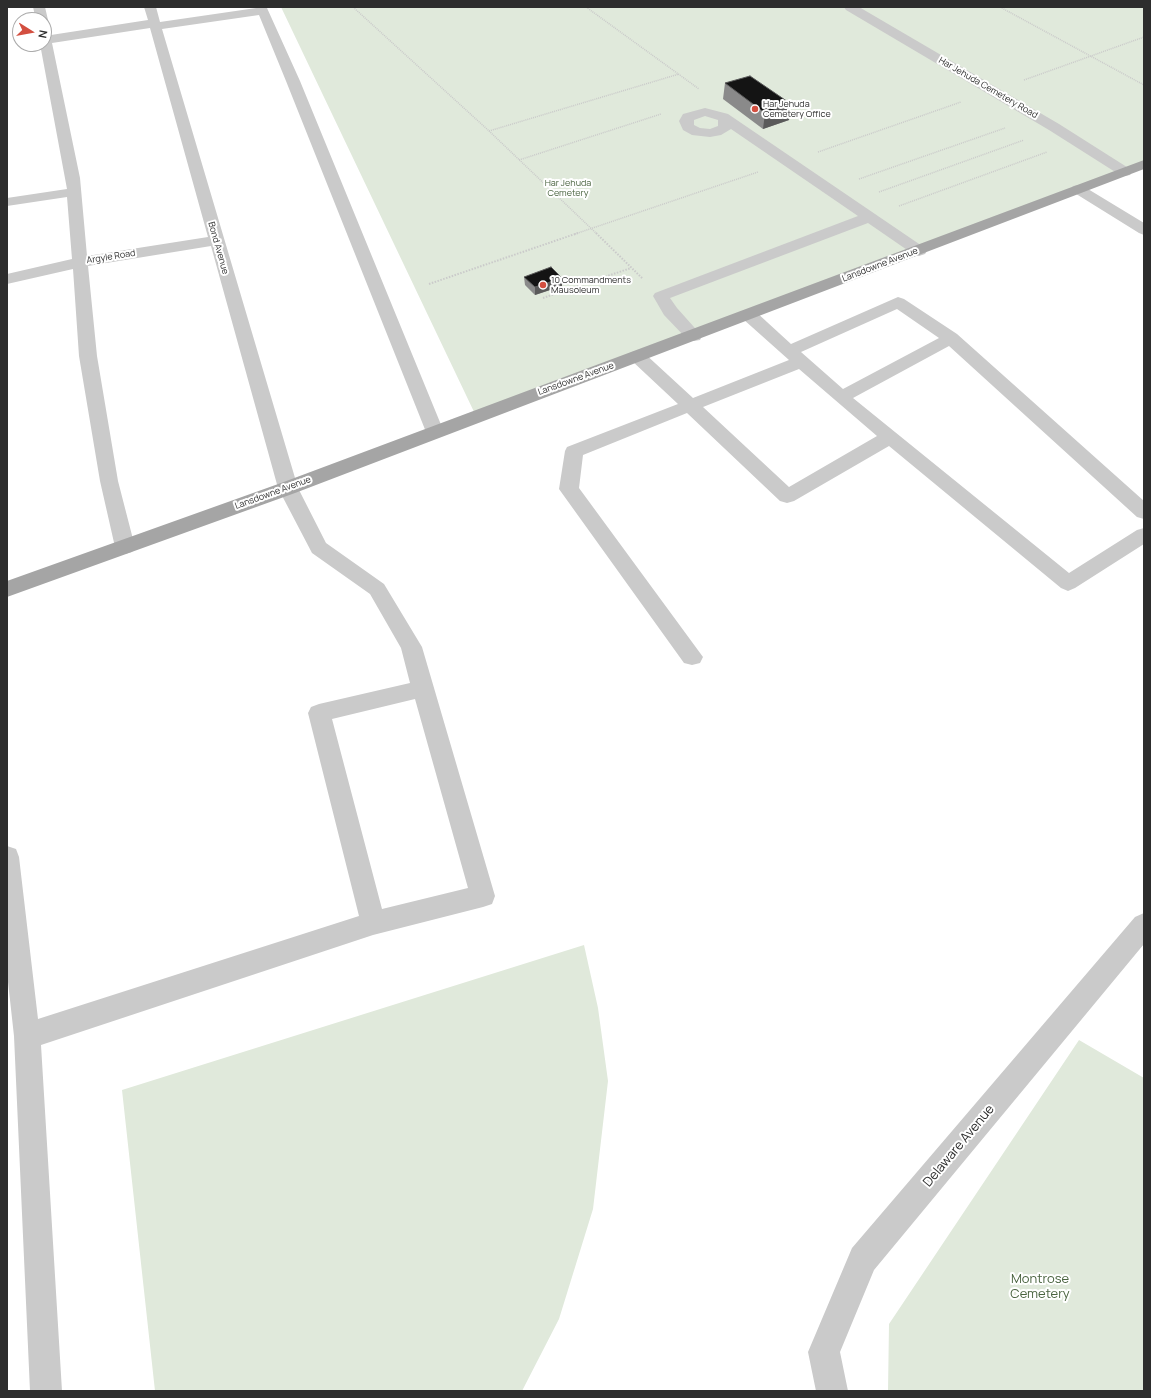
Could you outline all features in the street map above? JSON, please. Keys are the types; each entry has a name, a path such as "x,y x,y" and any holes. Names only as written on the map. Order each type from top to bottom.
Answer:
{"main road":[{"name":"Lansdowne Avenue","path":"7,589 288,488 637,356 694,336 1144,164"}],"street":[{"name":"Bond Avenue","path":"150,7 288,488 320,548 378,589 411,647 483,896 373,923"},
{"name":"Har Jehuda Cemetery Road","path":"850,7 1057,128 1124,172"},
{"path":"52,35 155,25 264,9 434,432"},
{"path":"48,52 74,192 88,356 109,481 125,547"},
{"path":"723,118 918,251"},
{"path":"1078,190 1144,230"},
{"path":"7,202 74,192"},
{"path":"694,336 670,310 661,296 869,217"},
{"name":"Argyle Road","path":"7,279 81,262 216,240"},
{"path":"692,657 569,489 574,451 688,405 795,356 898,302 951,338 1144,512"},
{"path":"749,314 841,397 1068,583 1144,535"},
{"path":"841,397 951,338"},
{"path":"637,356 787,496 890,437"},
{"path":"27,1036 373,923 319,712 422,689"},
{"path":"7,857 27,1036 46,1391"},
{"name":"Delaware Avenue","path":"832,1391 824,1352 863,1260 1144,924"}],"path":[{"path":"353,7 489,131 661,296"},
{"path":"586,7 701,90"},
{"path":"1000,7 1144,85"},
{"path":"489,131 679,74"},
{"path":"519,160 667,112"},
{"path":"828,190 1037,117"},
{"path":"848,203 1057,128"},
{"path":"869,217 1077,141"},
{"path":"543,298 632,268"}],"green space":[{"name":"Har Jehuda Cemetery","path":"281,7 1144,7 1144,164 476,416"},
{"path":"584,945 598,1008 608,1081 593,1209 559,1319 522,1391 155,1391 122,1090"},
{"name":"Montrose Cemetery","path":"1079,1040 1144,1078 1144,1391 888,1391 889,1324"}],"building":[{"path":"750,76 791,104 765,113 725,83"},
{"path":"551,267 562,278 535,287 524,277"}],"place":[{"name":"Har Jehuda Cemetery Office","path":"755,109"},
{"name":"10 Commandments Mausoleum","path":"543,285"}]}
